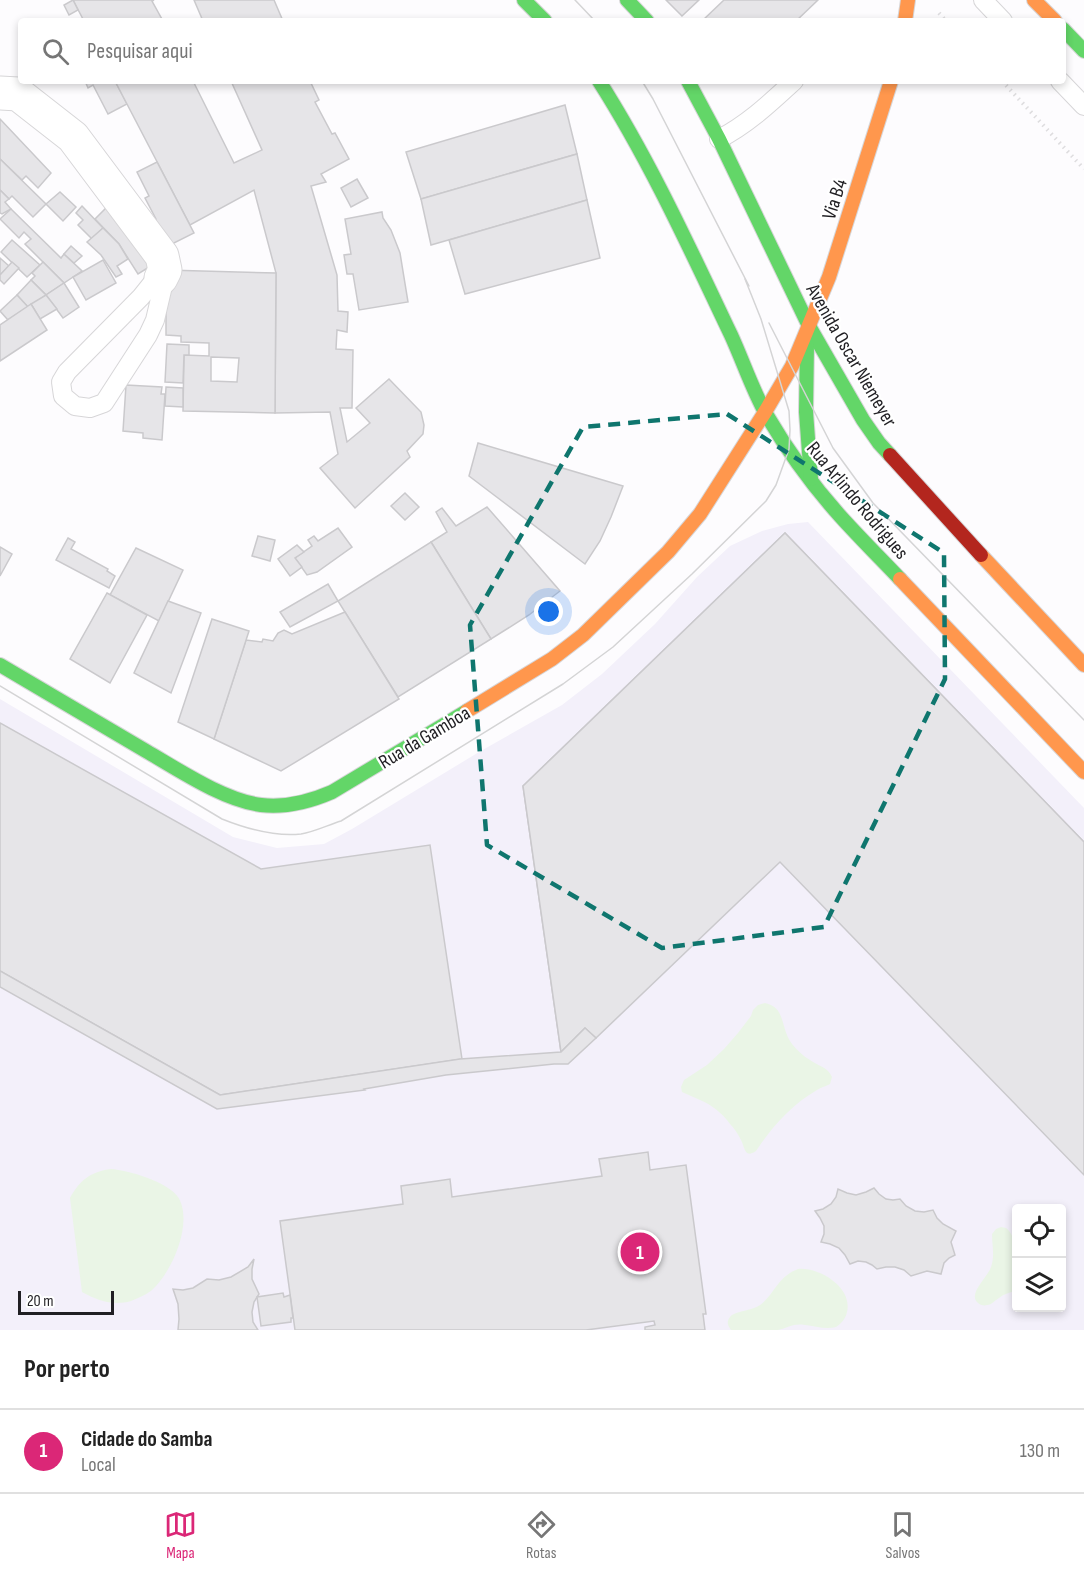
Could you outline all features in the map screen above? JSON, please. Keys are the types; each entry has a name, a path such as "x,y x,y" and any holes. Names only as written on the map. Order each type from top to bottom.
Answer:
{"main road":[{"path":"524,0 542,18"},
{"path":"627,0 644,18"},
{"path":"905,18 908,0"},
{"path":"1034,0 1052,18"},
{"path":"1066,32 1084,51"},
{"name":"Rua Arlindo Rodrigues","path":"601,84 641,153 732,337 765,412 789,450 839,515 1084,772"},
{"name":"Avenida Oscar Niemeyer","path":"690,84 719,139 809,326 836,375 879,443 1084,665"},
{"name":"Via B4","path":"765,412 792,366 829,277 890,84"},
{"path":"809,326 805,393 806,438 812,481"},
{"name":"Rua da Gamboa","path":"0,664 186,774 225,794 260,805 280,806 311,801 340,787 510,685 552,659 583,635 668,552 700,514 765,412"}],"street":[{"path":"0,93 18,94 73,136 162,256 165,270 161,278"}],"lane":[{"path":"982,0 1000,18"},
{"path":"719,139 749,121 792,84"},
{"path":"1063,84 1084,106"},
{"path":"161,278 163,286 155,320 148,335 104,404 90,408 75,406 63,396 61,382 67,372 153,282 161,278"}],"path":[{"path":"1005,84 1084,169"}],"highlighted area":[{"path":"727,414 944,553 945,679 824,927 662,948 487,845 470,625 583,427"}],"shaded area":[{"path":"808,522 1084,808 1084,1330 0,1330 0,699 233,837 277,848 324,844 562,705 602,674 655,624 697,577 730,546 762,531 788,524"}],"green space":[{"path":"765,1003 772,1005 780,1014 788,1038 794,1046 832,1077 830,1084 808,1096 790,1110 775,1125 756,1151 749,1154 734,1129 720,1113 709,1104 682,1092 681,1087 684,1080 707,1065 724,1049 758,1005"},
{"path":"111,1169 137,1174 166,1186 178,1197 184,1220 179,1246 160,1282 145,1295 118,1303 100,1300 82,1292 70,1198 86,1178 97,1172"},
{"path":"1006,1228 1012,1236 1012,1292 990,1304 982,1305 975,1299 975,1295 992,1263 992,1234 996,1229"},
{"path":"798,1269 815,1271 833,1280 840,1287 847,1303 846,1314 840,1324 828,1328 794,1325 778,1330 731,1330 728,1322 732,1315 760,1305 785,1276"}],"building":[{"path":"73,0 154,0 152,1 161,18 82,18"},
{"path":"73,0 78,10 69,15 64,5"},
{"path":"194,0 274,0 282,18 202,18"},
{"path":"666,0 699,0 682,16"},
{"path":"724,0 818,0 799,18 705,18"},
{"path":"86,84 117,84 127,104 108,114 93,85 88,88"},
{"path":"117,84 194,84 234,163 262,150 232,84 311,84 319,100 315,102 349,159 321,174 326,182 311,186 337,275 338,311 348,312 347,332 337,330 336,349 353,350 352,408 340,408 347,442 370,423 356,408 389,379 421,412 424,425 423,434 407,451 410,457 355,508 320,468 338,454 330,412 275,413 276,273 254,190 190,225"},
{"path":"565,105 577,154 421,199 406,152"},
{"path":"0,119 51,173 38,188 26,176 22,180 0,159"},
{"path":"577,154 587,200 431,245 421,199"},
{"path":"0,159 46,204 33,217 12,196 9,199 0,190"},
{"path":"157,162 194,233 160,250 146,223 156,219 145,198 149,196 137,172"},
{"path":"357,179 368,198 351,207 341,188"},
{"path":"0,190 9,199 5,202 11,209 2,214 0,213"},
{"path":"60,192 76,207 63,221 46,204"},
{"path":"117,197 162,259 138,274 119,244 95,219"},
{"path":"587,200 600,258 465,294 449,240"},
{"path":"82,206 103,228 92,239 78,225 83,220 76,213"},
{"path":"11,209 61,258 64,254 82,271 64,283 25,244 31,239 24,232 19,238 0,219"},
{"path":"382,212 400,253 408,302 359,310 353,274 347,274 344,255 351,254 345,219"},
{"path":"103,228 119,244 128,259 117,266 122,274 116,277 101,255 87,242"},
{"path":"12,240 40,265 27,277 1,252"},
{"path":"71,246 82,256 74,263 64,254"},
{"path":"0,258 9,266 0,275"},
{"path":"103,260 116,283 86,300 73,277"},
{"path":"12,262 19,268 4,284 0,280 0,275"},
{"path":"43,262 64,283 46,295 31,280 35,276 32,273"},
{"path":"166,270 276,273 275,413 183,411 184,355 209,356 209,343 181,342 181,336 166,335","holes":["211,357 239,358 237,382 211,381"]},
{"path":"31,280 46,295 28,307 17,295"},
{"path":"64,283 79,307 63,318 46,295"},
{"path":"17,295 28,307 8,320 0,311"},
{"path":"46,295 57,309 40,319 31,304"},
{"path":"31,304 47,330 0,361 0,325"},
{"path":"167,344 189,345 189,355 184,355 183,383 165,382"},
{"path":"126,385 162,387 161,394 165,394 162,440 143,438 143,433 123,431"},
{"path":"166,387 183,388 183,407 165,406"},
{"path":"478,443 623,486 600,541 585,564 469,476"},
{"path":"405,493 419,507 405,520 391,506"},
{"path":"487,507 560,591 529,615 491,639 431,542 447,532 436,512 442,508 456,526"},
{"path":"338,528 352,547 317,572 307,575 295,558 312,546 308,540 314,536 318,541"},
{"path":"785,533 1084,842 1084,1154 780,840 561,1052 523,786"},
{"path":"785,533 1084,842 1084,1175 780,862 596,1038 585,1028 561,1052 523,786"},
{"path":"258,536 275,540 270,561 252,556"},
{"path":"68,538 75,542 71,549 108,569 107,571 115,576 109,588 56,560"},
{"path":"431,542 491,639 398,697 338,601"},
{"path":"297,545 304,552 295,558 302,567 290,576 278,559"},
{"path":"0,547 12,554 0,576"},
{"path":"136,548 183,570 159,621 110,595"},
{"path":"328,584 338,601 290,627 280,612"},
{"path":"107,593 147,615 110,683 70,659"},
{"path":"168,601 201,613 171,693 134,673"},
{"path":"345,612 399,699 281,771 214,739 246,640 273,641 278,633 284,630 292,634"},
{"path":"212,619 249,631 214,739 178,722"},
{"path":"0,723 261,869 430,845 462,1059 220,1095 0,971"},
{"path":"0,971 220,1095 460,1059 561,1052 585,1028 596,1038 568,1064 446,1075 365,1090 217,1109 0,987"},
{"path":"648,1152 650,1170 686,1165 706,1314 703,1314 705,1330 645,1330 645,1327 655,1325 654,1321 586,1330 295,1330 280,1221 403,1204 401,1186 450,1179 452,1197 602,1176 599,1159"},
{"path":"874,1188 886,1199 900,1199 915,1211 933,1210 943,1224 956,1231 951,1242 955,1255 944,1263 941,1274 927,1271 911,1276 895,1267 877,1269 866,1262 858,1261 850,1264 839,1248 821,1242 824,1226 815,1211 831,1204 838,1189 856,1195"},
{"path":"254,1259 252,1279 259,1294 252,1312 253,1322 258,1330 178,1330 178,1304 173,1289 193,1288 207,1279 219,1280 231,1277 248,1267"},
{"path":"283,1293 284,1297 290,1295 293,1318 291,1322 261,1326 257,1297"}],"tram line":[{"path":"575,0 592,18"},
{"path":"644,84 749,286"},
{"path":"0,686 222,819 261,831 291,835 311,832 341,821 563,684 613,647 766,501 776,485 789,449 789,411 761,319 745,279"},
{"path":"769,323 833,448 873,503 1084,720"}],"traffic: fast":[{"path":"524,0 542,18"},
{"path":"627,0 644,18"},
{"path":"1066,32 1084,51"},
{"path":"601,84 669,206 766,414 801,467 831,505 900,579"},
{"path":"690,84 719,139 809,326 863,420 890,455"},
{"path":"807,345 806,412 811,479"},
{"path":"0,665 202,783 232,797 261,805 279,806 297,803 332,792 467,711"}],"traffic: slow":[{"path":"905,18 908,0"},
{"path":"1034,0 1052,18"},
{"path":"765,412 792,366 829,277 890,84"},
{"path":"467,711 552,659 583,635 668,552 700,514 765,412"},
{"path":"981,555 1084,665"},
{"path":"900,579 1084,772"}],"traffic: jam":[{"path":"890,455 981,555"}],"place":[{"name":"Cidade do Samba","path":"640,1252"}]}
